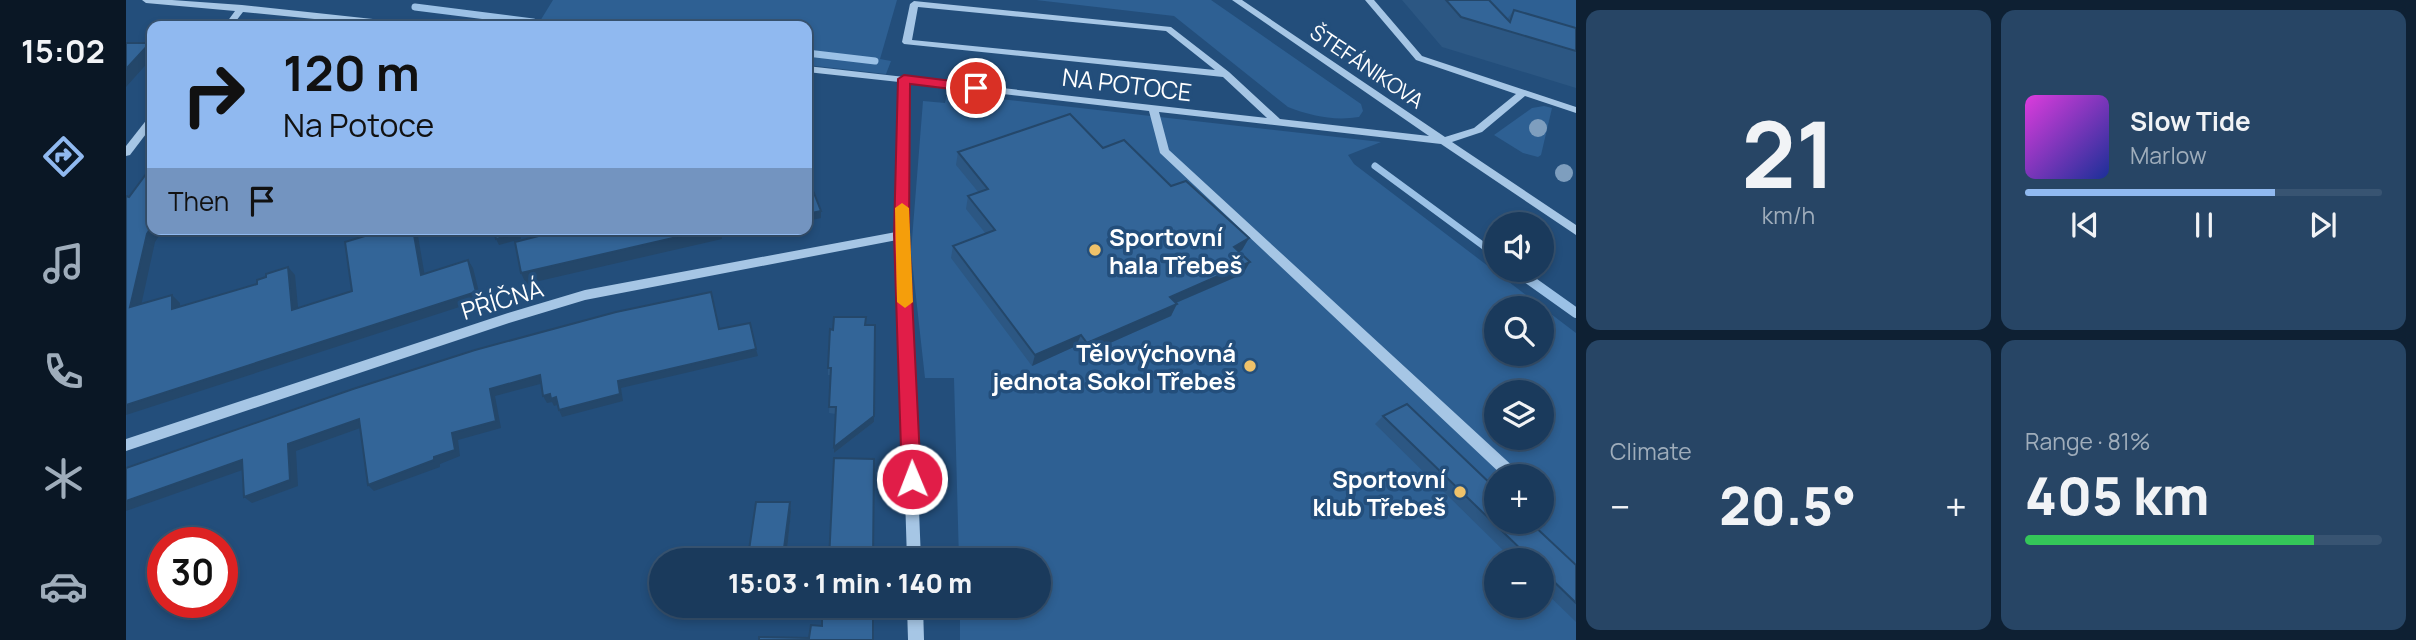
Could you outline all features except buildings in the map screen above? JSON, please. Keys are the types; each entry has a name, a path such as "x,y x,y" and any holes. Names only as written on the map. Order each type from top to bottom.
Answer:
{"street":[{"path":"146,0 363,21"},
{"name":"ŠTEFÁNIKOVA","path":"1236,0 1576,231"},
{"name":"ŠTEFÁNIKOVA","path":"1369,0 1419,58 1576,110"},
{"path":"1226,74 907,42 914,4 1168,29 1226,74 1278,123"},
{"path":"232,21 242,8"},
{"name":"NA POTOCE","path":"812,70 1443,141"},
{"path":"904,79 902,235 914,548"},
{"path":"1443,141 1478,130 1523,93"},
{"path":"1153,107 1164,151 1500,464"},
{"path":"126,153 147,126"},
{"name":"PŘÍČNÁ","path":"126,445 585,295 902,235"},
{"path":"915,618 916,640"}],"shaded area":[{"path":"553,0 897,0 880,59 891,61 886,74 812,66 812,21 540,21"},
{"path":"1036,0 1211,0 1361,104 1363,111 1359,117 1332,118 1288,107 1174,16"},
{"path":"1476,0 1576,0 1576,52 1528,35"},
{"name":"Tělovýchovná jednota Sokol Třebeš","path":"947,93 1381,142 1348,155 1354,164 1484,263 1484,282 1509,282 1527,296 1484,296 1484,366 1554,366 1554,316 1576,333 1576,640 960,640 960,618 1051,618 1051,548 959,548 954,378 925,378 911,252 923,101 945,103"},
{"path":"1532,108 1552,108 1541,155 1538,157 1523,153 1494,135"}],"waterway":[{"path":"415,7 525,21"},
{"path":"812,54 875,61"},
{"path":"1375,166 1484,246"},
{"path":"1532,282 1576,313"}],"slow traffic":[{"path":"902,208 905,302"}],"place":[{"name":"Sportovní hala Třebeš","path":"1095,250"},
{"name":"Tělovýchovná jednota Sokol Třebeš","path":"1250,366"},
{"name":"Sportovní klub Třebeš","path":"1460,492"}],"route":[{"path":"912,479 902,235 904,79 976,88"}]}
